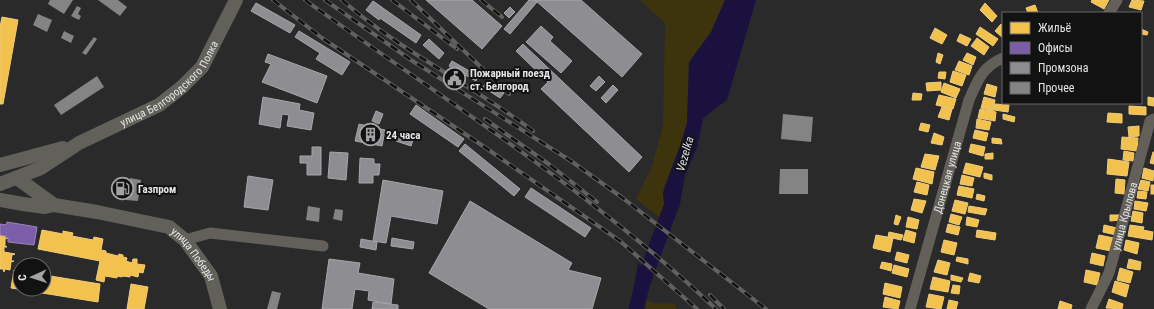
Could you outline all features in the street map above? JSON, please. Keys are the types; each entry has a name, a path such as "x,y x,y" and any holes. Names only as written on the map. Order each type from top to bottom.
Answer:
{"main road":[{"name":"улица Белгородского Полка","path":"79,143 159,105 193,77 210,52 236,0"},
{"path":"54,206 17,178 5,163 79,143"},
{"path":"0,184 40,168 79,143"},
{"path":"36,193 37,176 40,168"},
{"path":"17,178 22,204"},
{"path":"0,200 44,207 54,206"},
{"name":"улица Победы","path":"54,206 146,221 169,227 185,240 211,276 220,309"}],"street":[{"path":"1110,12 1117,0"},
{"name":"Донецкая улица","path":"910,309 969,100 982,72 1002,58"},
{"name":"улица Крылова","path":"1091,309 1109,273 1152,120"},
{"path":"185,240 210,233 323,246"}],"shaded area":[{"path":"640,0 725,0 711,32 689,63 687,123 663,193 665,213 663,220 636,199 652,166 663,126 665,23"},
{"path":"647,301 654,303 675,304 677,309 645,309"}],"water":[{"path":"725,0 756,0 727,100 703,118 697,148 685,175 680,204 671,225 663,220 665,213 663,193 687,123 689,62 711,32"},
{"path":"638,263 653,277 641,309 630,309"}],"building: Жильё":[{"path":"1092,0 1109,0 1104,9 1091,2"},
{"path":"1132,0 1144,1 1141,10 1129,7"},
{"path":"985,3 997,16 992,22 980,10"},
{"path":"1035,5 1038,12 1028,12 1026,8"},
{"path":"2,17 18,20 3,104 0,104 0,27"},
{"path":"1001,24 1002,24 1002,37 995,31"},
{"path":"980,27 998,39 993,46 976,34"},
{"path":"935,28 947,35 942,44 930,38"},
{"path":"1142,29 1148,32 1147,35 1142,34"},
{"path":"960,34 971,39 967,46 957,41"},
{"path":"977,38 989,47 984,55 971,46"},
{"path":"938,53 943,55 940,64 936,62"},
{"path":"967,53 976,57 973,65 963,60"},
{"path":"959,61 972,66 969,75 955,70"},
{"path":"953,71 966,75 962,86 950,82"},
{"path":"939,72 946,72 945,79 938,78"},
{"path":"941,82 941,90 927,91 926,83"},
{"path":"944,83 960,89 956,98 941,92"},
{"path":"987,84 997,87 995,97 984,94"},
{"path":"913,93 922,94 921,100 912,100"},
{"path":"939,95 956,99 953,109 936,105"},
{"path":"984,97 995,100 993,111 981,108"},
{"path":"1148,97 1154,98 1154,106 1148,105"},
{"path":"995,104 1009,105 1008,112 994,110"},
{"path":"1129,106 1146,107 1146,115 1129,114"},
{"path":"942,107 952,109 949,120 938,117"},
{"path":"980,109 996,112 995,121 978,118"},
{"path":"1108,113 1122,114 1122,123 1107,122"},
{"path":"1003,114 1015,117 1014,122 1003,119"},
{"path":"977,119 991,122 989,130 976,128"},
{"path":"921,123 930,125 928,132 919,130"},
{"path":"1139,126 1139,136 1129,137 1128,127"},
{"path":"975,130 988,133 986,141 973,138"},
{"path":"934,133 944,137 942,145 931,143"},
{"path":"1122,137 1138,138 1137,151 1121,149"},
{"path":"992,138 1001,139 1002,144 992,143"},
{"path":"971,144 985,147 983,156 969,152"},
{"path":"1124,151 1134,153 1133,161 1123,160"},
{"path":"1154,152 1154,164 1150,163"},
{"path":"993,153 993,159 985,159 985,154"},
{"path":"925,154 939,156 935,170 921,167"},
{"path":"1108,159 1129,162 1127,176 1107,174"},
{"path":"966,163 983,167 980,177 963,173"},
{"path":"916,168 934,172 932,184 913,179"},
{"path":"1144,168 1154,171 1153,181 1142,178"},
{"path":"984,173 992,175 992,180 984,178"},
{"path":"962,175 974,178 972,186 960,184"},
{"path":"1116,179 1125,180 1124,194 1115,193"},
{"path":"1141,180 1150,182 1148,191 1138,189"},
{"path":"917,182 929,185 927,195 914,192"},
{"path":"1151,185 1154,185 1154,194 1151,194"},
{"path":"959,186 974,189 972,198 957,195"},
{"path":"1138,191 1147,192 1146,199 1137,198"},
{"path":"977,194 985,196 984,201 976,199"},
{"path":"914,199 926,201 922,213 911,210"},
{"path":"955,200 968,203 965,214 952,211"},
{"path":"1135,201 1148,203 1146,211 1134,209"},
{"path":"969,206 987,209 985,215 968,212"},
{"path":"1133,211 1143,213 1142,223 1131,221"},
{"path":"951,214 962,217 959,225 949,222"},
{"path":"896,215 901,217 898,225 894,224"},
{"path":"1110,215 1121,215 1121,220 1110,221"},
{"path":"908,217 919,220 917,229 906,227"},
{"path":"967,217 979,220 977,227 966,225"},
{"path":"948,224 960,227 958,235 946,232"},
{"path":"1104,225 1117,228 1116,235 1103,232"},
{"path":"1130,225 1144,227 1143,230 1153,232 1152,240 1128,236"},
{"path":"42,230 63,234 63,231 73,233 72,236 93,240 94,237 103,239 101,250 118,256 119,254 123,255 123,257 127,258 126,261 132,263 133,259 137,259 137,264 145,265 143,273 139,272 138,277 130,275 130,277 117,276 117,278 105,276 104,282 96,280 100,261 38,249"},
{"path":"906,230 916,233 914,243 903,240"},
{"path":"977,230 996,233 995,240 976,237"},
{"path":"889,232 903,235 901,240 888,237"},
{"path":"0,235 8,238 5,239 5,246 7,247 4,247 4,252 15,254 12,255 10,270 5,269 4,272 3,269 0,269"},
{"path":"876,235 893,238 890,252 873,248"},
{"path":"1099,235 1114,238 1111,251 1096,248"},
{"path":"944,240 957,243 954,255 941,252"},
{"path":"1126,240 1139,243 1137,254 1124,250"},
{"path":"897,252 909,255 907,263 895,260"},
{"path":"1092,253 1105,256 1103,266 1090,263"},
{"path":"957,257 968,259 968,264 956,261"},
{"path":"1129,259 1141,262 1140,270 1127,268"},
{"path":"938,260 950,263 947,275 934,272"},
{"path":"882,262 892,264 891,271 880,268"},
{"path":"894,265 909,269 907,277 892,273"},
{"path":"1120,268 1133,272 1130,283 1117,280"},
{"path":"1086,270 1100,273 1097,285 1084,282"},
{"path":"970,273 981,276 979,283 968,281"},
{"path":"951,275 963,278 961,282 951,280"},
{"path":"52,276 100,284 98,302 52,295"},
{"path":"933,277 950,281 948,292 930,289"},
{"path":"1115,281 1129,285 1126,297 1112,292"},
{"path":"885,283 902,287 900,298 883,294"},
{"path":"131,284 148,287 144,309 127,309"},
{"path":"953,285 960,286 959,294 951,293"},
{"path":"929,294 944,297 941,309 926,307"},
{"path":"885,297 900,301 898,309 883,307"},
{"path":"1109,299 1123,304 1122,309 1106,308"},
{"path":"949,300 958,302 956,309 947,309"},
{"path":"1060,301 1072,305 1071,309 1058,309"}],"building: Офисы":[{"path":"7,222 37,227 34,245 8,242 8,238 6,238 6,236 0,235 0,224 6,225"}],"building: Промзона":[{"path":"426,0 472,0 502,26 482,49"},
{"path":"529,0 535,0 537,2 510,34 504,29"},
{"path":"535,0 581,0 642,54 622,77"},
{"path":"373,1 421,35 416,43 366,10"},
{"path":"256,3 295,25 290,33 251,11"},
{"path":"510,7 515,12 509,18 504,13"},
{"path":"541,26 553,37 550,41 572,61 561,73 526,42"},
{"path":"299,31 350,62 342,75 316,59 320,53 295,37"},
{"path":"429,39 444,53 439,59 423,45"},
{"path":"523,44 642,157 629,172 541,89 548,82 516,51"},
{"path":"268,54 327,76 317,103 262,82 271,64 265,62"},
{"path":"452,61 478,76 476,81 449,66"},
{"path":"599,76 605,82 596,91 590,86"},
{"path":"487,81 504,93 500,98 483,87"},
{"path":"613,85 618,90 606,103 601,98"},
{"path":"263,97 300,104 299,110 314,113 311,130 287,126 289,115 282,114 280,128 259,124"},
{"path":"416,105 464,139 458,147 410,114"},
{"path":"376,111 383,114 379,124 372,121"},
{"name":"24 часа","path":"359,124 385,130 382,146 355,141"},
{"path":"399,133 414,137 411,146 396,141"},
{"path":"465,144 520,189 514,196 459,151"},
{"path":"312,147 321,147 321,175 307,175 307,163 300,163 300,156 312,156"},
{"path":"330,152 348,153 346,180 328,178"},
{"path":"360,158 374,159 374,164 380,164 379,175 373,175 373,183 359,183"},
{"path":"248,176 273,180 268,210 244,207"},
{"path":"383,180 443,191 437,224 391,216 386,243 373,241"},
{"path":"531,188 591,228 585,237 525,197"},
{"path":"470,201 572,263 568,270 601,278 592,309 489,309 429,273"},
{"path":"392,238 414,242 413,249 391,246"},
{"path":"361,239 377,242 376,250 360,247"},
{"path":"329,259 360,263 358,273 394,279 391,304 368,300 369,291 355,289 352,309 322,309"},
{"path":"373,302 398,305 398,309 372,309"}],"building: Прочее":[{"path":"50,0 73,0 64,14 48,4"},
{"path":"98,0 118,0 127,7 120,16"},
{"path":"77,6 81,8 78,14 81,16 79,20 71,16"},
{"path":"38,14 52,20 47,32 33,25"},
{"path":"64,31 74,36 71,43 61,38"},
{"path":"94,37 97,39 86,55 82,53"},
{"path":"97,76 104,87 61,115 54,105"},
{"path":"783,114 813,117 811,142 781,139"},
{"path":"780,169 808,169 808,194 779,194"},
{"path":"130,178 141,180 138,201 126,200"},
{"path":"308,206 320,208 319,222 306,220"},
{"path":"335,209 343,210 342,221 333,219"},
{"path":"272,291 281,293 277,309 267,309"}],"waterway":[{"name":"Vezelka","path":"636,309 643,282 672,204"}],"railway":[{"path":"273,0 322,38 483,146 620,241 697,309"},
{"path":"305,0 568,186 619,225 716,309"},
{"path":"325,0 411,60 571,161 624,199 766,309"},
{"path":"342,0 388,35 533,131"},
{"path":"392,0 457,49"},
{"path":"411,0 509,94"},
{"path":"481,0 502,17"},
{"path":"485,119 550,165 597,202"},
{"path":"710,295 724,309"}],"place":[{"name":"Пожарный поезд ст. Белгород","path":"454,79"},
{"name":"24 часа","path":"370,135"},
{"name":"Газпром","path":"122,189"}]}
